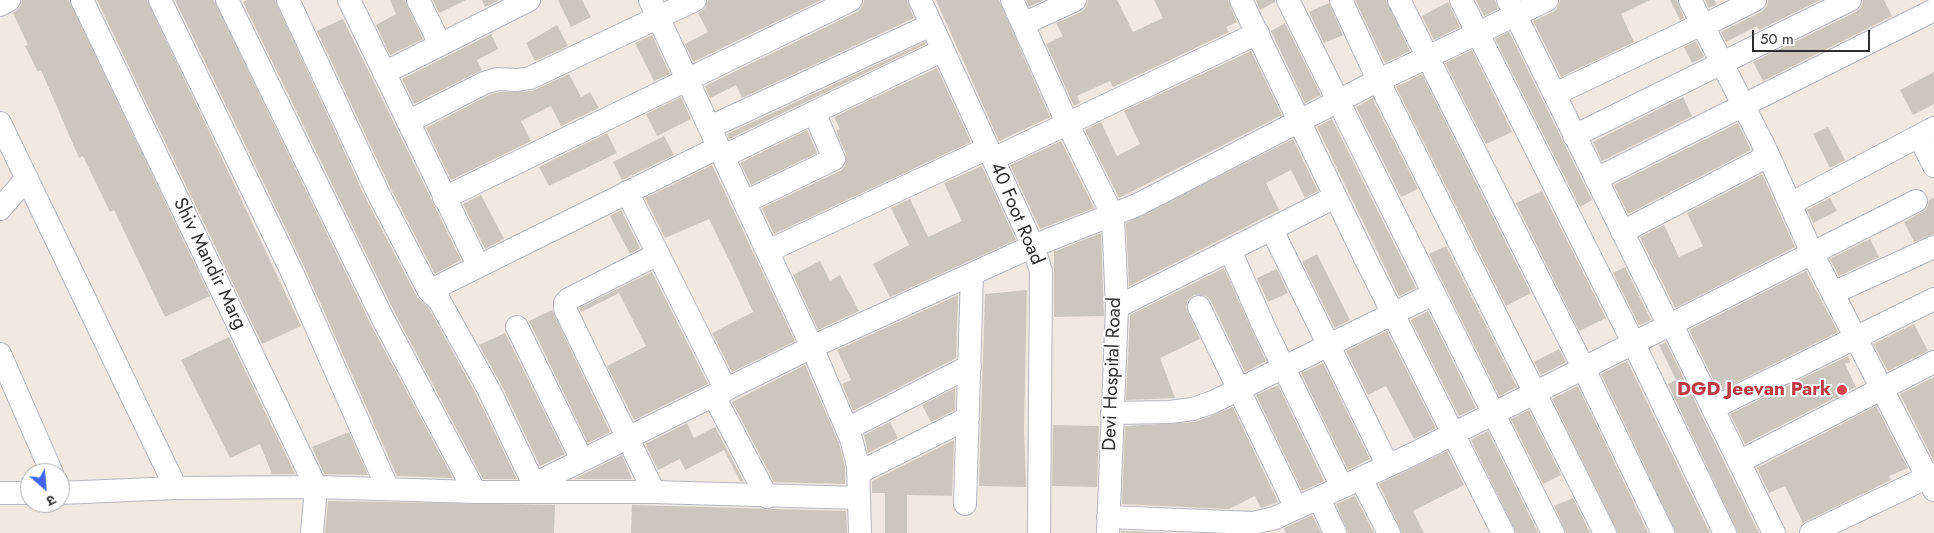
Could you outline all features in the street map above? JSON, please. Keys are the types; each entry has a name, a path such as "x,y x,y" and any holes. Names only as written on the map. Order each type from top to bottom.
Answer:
{"street":[{"path":"0,5 9,0"},
{"name":"Shiv Mandir Marg","path":"82,0 316,487"},
{"path":"160,0 291,270 388,489"},
{"path":"227,0 380,312 476,492"},
{"path":"288,0 378,194 429,291 439,300 489,390 535,487"},
{"path":"349,0 478,265"},
{"path":"418,0 440,44"},
{"path":"384,73 529,0"},
{"path":"408,122 484,83 497,79 517,80 530,78 654,9 695,0"},
{"path":"444,198 850,0"},
{"name":"40 Foot Road","path":"920,0 1033,246 1041,271 1039,533"},
{"path":"1012,0 1068,125 1114,216"},
{"path":"1023,24 1076,0"},
{"path":"1241,0 1392,314 1453,434 1496,531"},
{"path":"1288,0 1553,533"},
{"path":"1341,0 1378,80 1605,533"},
{"path":"1400,0 1583,367 1663,533"},
{"path":"1461,0 1633,342 1725,533"},
{"path":"535,487 582,460 812,347 1033,246 1114,216 1298,120 1476,33 1512,7 1547,0"},
{"path":"1690,0 1768,156 1812,253 1881,387 1932,480 1811,533"},
{"path":"1555,94 1756,0"},
{"path":"1574,136 1850,0"},
{"path":"1512,7 1574,136 1713,408 1774,533"},
{"path":"654,9 768,251 847,428 856,456 860,533"},
{"path":"1596,179 1742,104 1934,10"},
{"path":"429,291 627,192 931,25"},
{"path":"768,251 991,153 1068,125 1258,33"},
{"path":"718,143 814,112 942,50"},
{"path":"745,202 834,159 814,112"},
{"path":"1790,204 1926,132 1934,166"},
{"path":"2,134 27,178 176,488"},
{"path":"1622,232 1768,156"},
{"path":"0,209 27,178"},
{"path":"627,192 658,254 767,496"},
{"path":"1117,307 1335,197"},
{"path":"1108,525 1253,523 1275,518 1453,434 1916,201"},
{"name":"Devi Hospital Road","path":"1108,525 1117,307 1114,216"},
{"path":"1272,230 1388,466"},
{"path":"1833,293 1934,247"},
{"path":"1230,250 1284,368 1352,483 1389,533"},
{"path":"654,492 629,437 565,310 564,304 568,299 658,254"},
{"path":"965,504 972,274"},
{"path":"1112,413 1192,409 1240,390 1433,294"},
{"path":"1713,408 1934,299"},
{"path":"1199,307 1296,508"},
{"path":"517,327 582,460"},
{"path":"0,354 48,463"},
{"path":"1739,462 1881,387 1934,362"},
{"path":"847,428 970,366"},
{"path":"858,473 968,418"},
{"path":"70,487 316,487 476,492 535,487 859,498"},
{"path":"312,533 316,487"},
{"path":"0,493 20,493"},
{"path":"1319,498 1336,533"}],"building":[{"path":"22,0 69,0 210,296 165,317 114,210 110,212 83,156 79,158 41,70 38,72 25,46 28,45 13,13 20,7"},
{"path":"97,0 147,0 301,326 262,344"},
{"path":"175,0 214,0 372,327 453,478 397,476 303,264"},
{"path":"247,0 275,0 366,199 417,297 429,308 477,396 517,479 483,479 396,315 243,2"},
{"path":"390,0 405,0 423,39 390,55 376,25 396,14"},
{"path":"433,0 466,0 439,13"},
{"path":"482,0 497,0 498,1 485,7"},
{"path":"558,0 582,0 591,17 571,27"},
{"path":"708,0 821,0 693,62 681,36 685,44 708,32 698,13 705,8"},
{"path":"864,0 907,0 914,18 742,98 736,85 710,98 705,86 857,12 862,7"},
{"path":"936,0 999,0 1050,117 999,141"},
{"path":"1026,0 1044,0 1029,7"},
{"path":"1088,0 1117,0 1133,32 1163,18 1154,0 1228,0 1237,22 1226,27 1229,32 1113,87 1110,81 1077,96 1080,103 1074,106 1046,44 1063,36 1056,23 1081,12 1086,7"},
{"path":"1256,0 1275,0 1275,2 1260,10"},
{"path":"1355,0 1386,0 1410,51 1385,63"},
{"path":"1476,0 1495,0 1498,9 1484,16"},
{"path":"1560,0 1650,0 1621,14 1634,42 1561,77 1533,21 1553,12 1558,7"},
{"path":"1670,0 1677,0 1684,18 1680,20"},
{"path":"1705,0 1714,0 1717,4 1709,8"},
{"path":"1768,0 1820,0 1759,30 1757,26 1726,42 1721,32 1761,12 1766,7"},
{"path":"1863,0 1884,0 1892,16 1763,81 1753,62 1856,12 1861,7"},
{"path":"1448,2 1460,27 1434,40 1422,16"},
{"path":"1329,3 1343,35 1324,43 1309,12"},
{"path":"343,19 461,260 435,274 390,187 317,31"},
{"path":"1285,23 1321,95 1305,103 1271,31"},
{"path":"557,25 568,46 535,61 526,43"},
{"path":"1509,32 1592,200 1580,207 1495,39"},
{"path":"491,34 498,49 477,60 482,70 414,104 402,79"},
{"path":"652,35 670,74 654,81 635,43"},
{"path":"1696,41 1704,57 1692,63 1684,47"},
{"path":"925,42 926,44 729,139 727,134"},
{"path":"1472,50 1512,132 1486,144 1445,63"},
{"path":"1251,51 1282,115 1119,198 1085,130 1101,122 1117,156 1140,144 1124,111"},
{"path":"937,68 971,142 774,234 762,208 840,171 845,166 846,154 836,131 840,129 834,117"},
{"path":"1934,72 1934,104 1913,115 1900,90"},
{"path":"569,74 581,97 590,92 599,108 561,126 551,106 521,121 531,141 451,180 426,128 489,95 499,92 532,91"},
{"path":"1422,74 1531,293 1506,306 1396,87"},
{"path":"681,97 691,119 657,136 646,114"},
{"path":"1683,97 1692,116 1602,161 1593,142"},
{"path":"1372,98 1418,189 1401,197 1356,107"},
{"path":"1332,119 1416,288 1399,296 1317,127"},
{"path":"1738,123 1751,150 1628,214 1614,185"},
{"path":"1828,127 1845,160 1830,168 1813,134"},
{"path":"807,130 817,153 751,185 740,163"},
{"path":"607,133 617,153 549,186 539,167"},
{"path":"664,136 674,155 622,180 613,162"},
{"path":"1293,139 1318,191 1305,198 1291,170 1266,183 1279,210 1129,286 1126,223"},
{"path":"1061,141 1094,208 1040,229 1010,165"},
{"path":"712,165 795,341 732,372 712,333 753,312 709,219 665,238 645,198"},
{"path":"982,166 1016,240 890,297 873,264 909,245 891,208 910,199 928,237 962,221 944,183"},
{"path":"1762,174 1795,247 1675,308 1640,237 1664,225 1679,257 1703,246 1687,213"},
{"path":"1542,191 1606,318 1579,331 1516,203"},
{"path":"481,195 504,239 485,249 463,204"},
{"path":"1830,198 1837,211 1813,223 1807,210"},
{"path":"1934,198 1934,234 1914,242 1904,222 1927,208 1929,200"},
{"path":"621,210 640,248 630,254 610,216"},
{"path":"1101,233 1104,316 1054,317 1054,252"},
{"path":"1870,239 1879,257 1839,276 1830,259"},
{"path":"1446,246 1517,387 1499,396 1429,254"},
{"path":"1317,254 1350,320 1335,328 1302,262"},
{"path":"820,261 830,281 840,275 859,311 818,330 793,275"},
{"path":"1625,267 1651,320 1639,325 1613,273"},
{"path":"1224,268 1266,361 1245,372 1211,301 1206,296 1194,295 1188,300 1186,307 1200,339 1160,358 1175,398 1126,400 1130,315"},
{"path":"1277,269 1288,293 1268,302 1257,278"},
{"path":"1806,271 1838,332 1719,391 1689,330"},
{"path":"652,272 708,384 634,420 607,366 646,346 619,293 581,312 579,308"},
{"path":"1027,290 1024,428 1026,487 979,486 985,294"},
{"path":"958,295 956,358 853,411 842,384 851,380 837,350"},
{"path":"552,310 610,432 588,443 529,321"},
{"path":"1428,311 1476,408 1459,416 1411,320"},
{"path":"1914,324 1928,351 1888,371 1873,344"},
{"path":"1387,331 1436,428 1414,439 1386,386 1368,395 1346,351"},
{"path":"505,333 565,454 540,466 501,384 479,345"},
{"path":"229,337 295,474 272,474 260,444 230,458 181,360"},
{"path":"1666,342 1759,533 1738,533 1668,384 1676,380 1659,345"},
{"path":"1559,349 1566,362 1541,375 1534,362"},
{"path":"1848,356 1850,362 1845,364 1856,387 1745,444 1730,414"},
{"path":"1627,361 1710,533 1676,533 1601,374"},
{"path":"1323,363 1370,459 1348,470 1301,373"},
{"path":"805,365 839,443 845,467 845,484 774,482 732,402"},
{"path":"1934,377 1934,461 1900,394"},
{"path":"1278,385 1324,481 1302,491 1256,395"},
{"path":"1578,386 1648,533 1618,533 1552,399"},
{"path":"955,388 955,410 931,422 922,405"},
{"path":"1876,406 1908,468 1889,476 1891,480 1803,523 1785,486 1769,493 1757,468"},
{"path":"1233,407 1278,502 1261,508 1255,496 1229,509 1122,504 1125,426 1195,422"},
{"path":"1529,410 1561,475 1543,484 1511,419"},
{"path":"890,422 898,438 868,453 864,435"},
{"path":"687,423 694,438 715,427 744,482 740,481 724,450 685,470 680,459 658,470 645,444"},
{"path":"1053,425 1099,426 1097,487 1052,486"},
{"path":"1488,431 1538,533 1516,533 1471,440"},
{"path":"349,432 368,475 324,474 312,447"},
{"path":"954,440 952,496 907,495 907,533 885,533 885,493 872,493 872,481"},
{"path":"1447,451 1464,485 1413,511 1424,533 1402,533 1379,484"},
{"path":"622,455 632,479 574,479"},
{"path":"1355,496 1374,533 1348,533 1336,504"},
{"path":"1573,498 1590,533 1566,533 1554,506"},
{"path":"328,501 555,505 554,533 325,533"},
{"path":"632,505 846,511 847,533 631,533"},
{"path":"1312,515 1321,533 1286,533 1284,528"},
{"path":"1121,531 1177,533 1121,533"}],"place":[{"name":"DGD Jeevan Park","path":"1842,390"}]}
